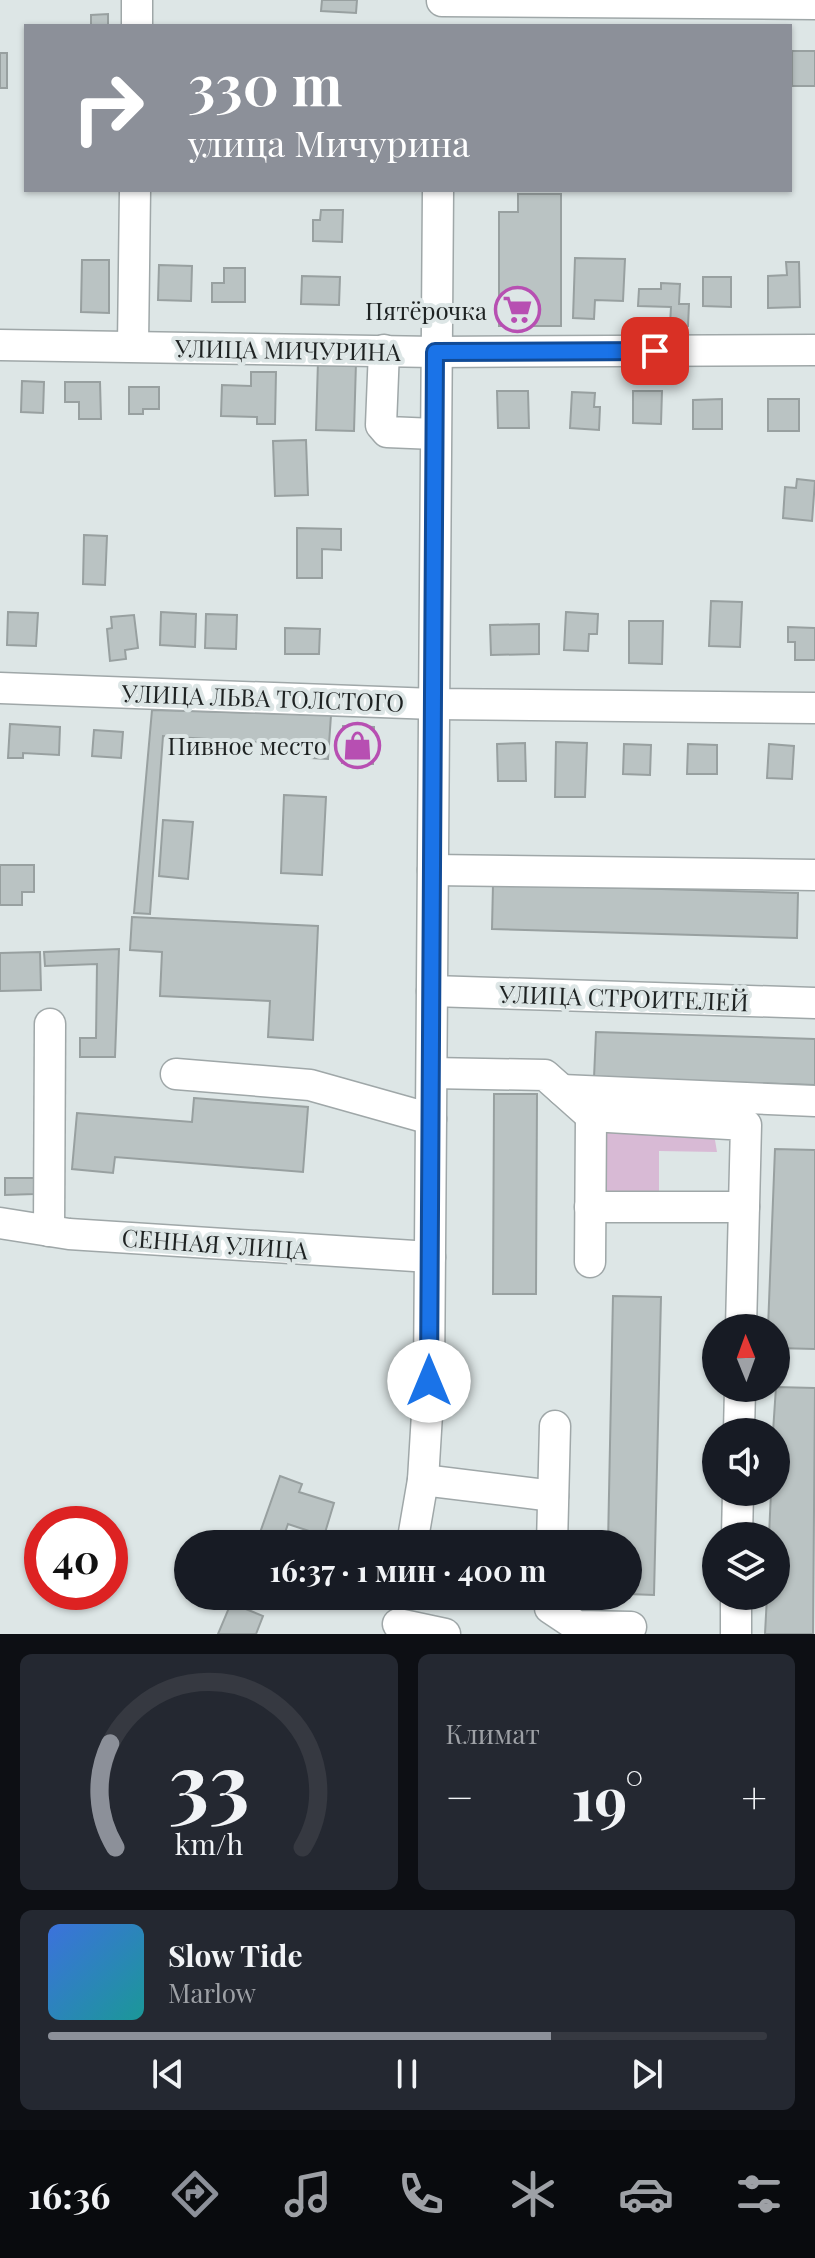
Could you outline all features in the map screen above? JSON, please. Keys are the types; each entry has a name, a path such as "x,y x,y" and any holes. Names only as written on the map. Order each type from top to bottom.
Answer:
{"street":[{"path":"137,0 137,24"},
{"path":"441,9 815,4"},
{"path":"133,345 135,192"},
{"path":"414,1530 423,1480 429,1381 438,192"},
{"name":"УЛИЦА МИЧУРИНА","path":"0,345 435,352 815,350"},
{"path":"384,350 381,425 387,432 435,434"},
{"name":"УЛИЦА ЛЬВА ТОЛСТОГО","path":"0,688 434,704 815,708"},
{"path":"433,870 815,875"},
{"name":"УЛИЦА СТРОИТЕЛЕЙ","path":"432,991 815,1003"},
{"path":"49,1231 50,1024"},
{"path":"432,1073 545,1075 591,1116 746,1111 815,1101"},
{"path":"176,1074 310,1085 431,1119"},
{"path":"562,1090 746,1111"},
{"path":"741,1314 746,1111"},
{"path":"590,1262 591,1116"},
{"path":"590,1207 744,1207"},
{"name":"СЕННАЯ УЛИЦА","path":"0,1223 49,1231 430,1257"},
{"path":"552,1530 555,1426"},
{"path":"423,1480 553,1496"},
{"path":"553,1610 577,1626 631,1627"},
{"path":"736,1610 736,1634"},
{"path":"398,1618 445,1634"}],"shaded area":[{"path":"603,1131 711,1134 717,1152 659,1151 659,1201 603,1201"}],"building":[{"path":"322,0 357,0 356,13 321,11"},
{"path":"108,14 108,24 91,24 91,15"},
{"path":"792,51 815,51 815,86 792,86"},
{"path":"0,53 7,53 7,88 0,88"},
{"path":"518,194 561,194 561,326 499,326 499,212 518,212"},
{"path":"321,210 343,210 342,242 313,241 313,220 320,220"},
{"path":"575,258 625,259 623,301 595,300 594,319 573,318"},
{"path":"82,260 109,260 109,313 81,312"},
{"path":"786,262 799,262 800,307 768,308 768,276 787,275"},
{"path":"159,265 192,266 191,301 158,300"},
{"path":"224,268 245,268 245,302 212,302 212,283 224,283"},
{"path":"302,276 340,277 339,305 301,304"},
{"path":"703,277 731,277 731,307 703,306"},
{"path":"661,283 680,284 679,304 689,304 688,326 670,325 671,307 638,306 639,289 661,289"},
{"path":"318,361 356,362 354,431 316,430"},
{"path":"251,372 276,372 275,424 257,424 257,417 221,416 222,385 251,386"},
{"path":"22,381 44,382 43,413 21,412"},
{"path":"65,382 100,382 101,419 79,419 79,402 65,402"},
{"path":"129,387 159,387 159,409 143,409 143,414 129,414"},
{"path":"497,391 528,391 529,428 498,428"},
{"path":"633,391 662,391 661,424 633,423"},
{"path":"572,392 595,393 594,407 600,407 599,430 570,428"},
{"path":"722,399 722,429 693,429 693,400"},
{"path":"768,399 799,399 799,431 768,431"},
{"path":"306,440 308,495 275,496 273,441"},
{"path":"797,479 815,481 812,521 783,518 785,487 796,488"},
{"path":"297,528 341,529 341,550 322,549 322,578 297,578"},
{"path":"84,535 107,536 105,585 83,584"},
{"path":"711,601 742,602 740,647 709,646"},
{"path":"8,612 38,613 36,646 7,645"},
{"path":"161,612 196,614 195,647 160,645"},
{"path":"566,612 598,614 597,634 589,634 588,651 564,650"},
{"path":"206,614 237,615 236,649 205,648"},
{"path":"134,615 138,648 125,650 126,659 110,661 107,629 112,628 111,617"},
{"path":"629,621 663,621 662,664 629,663"},
{"path":"539,624 539,654 491,655 490,625"},
{"path":"788,627 815,628 815,660 795,660 795,642 788,642"},
{"path":"285,628 320,629 319,654 285,654"},
{"path":"152,710 331,715 328,759 311,758 312,746 163,736 150,914 134,913"},
{"path":"10,724 60,727 59,755 23,753 23,758 8,758"},
{"path":"343,726 374,727 373,764 342,763"},
{"path":"94,730 123,732 121,758 92,756"},
{"path":"556,742 587,743 585,797 555,797"},
{"path":"525,743 526,781 498,781 497,744"},
{"path":"624,744 651,745 650,775 623,774"},
{"path":"688,744 717,745 717,774 687,774"},
{"path":"769,744 794,746 792,779 767,778"},
{"path":"284,795 326,797 322,875 281,873"},
{"path":"163,820 193,822 188,879 159,876"},
{"path":"0,865 34,865 34,892 22,892 22,905 0,905"},
{"path":"493,884 798,893 797,938 492,929"},
{"path":"132,917 318,926 313,1040 268,1037 270,1001 160,996 162,952 130,950"},
{"path":"119,949 115,1057 80,1057 80,1038 96,1038 97,964 45,966 44,952"},
{"path":"40,952 41,990 0,991 0,953"},
{"path":"596,1032 815,1039 815,1085 594,1078"},
{"path":"494,1094 537,1094 536,1294 493,1294"},
{"path":"194,1098 308,1107 303,1172 115,1157 113,1173 72,1169 77,1113 192,1122"},
{"path":"775,1149 815,1150 815,1349 790,1348 790,1314 769,1314"},
{"path":"5,1178 34,1178 34,1194 5,1195"},
{"path":"613,1296 661,1297 654,1595 642,1595 642,1530 608,1530"},
{"path":"790,1387 815,1388 813,1634 765,1634 766,1610 790,1610 790,1522 770,1522 770,1506 790,1506 790,1418 774,1418 775,1402 790,1402"},
{"path":"280,1476 302,1484 299,1492 334,1503 326,1530 306,1530 288,1524 286,1530 261,1530"},
{"path":"228,1610 248,1610 263,1616 256,1634 218,1634"}],"place":[{"name":"Пятёрочка","path":"518,310"},
{"name":"Пивное место","path":"358,745"}],"route":[{"path":"429,1381 435,352 655,351"}]}
